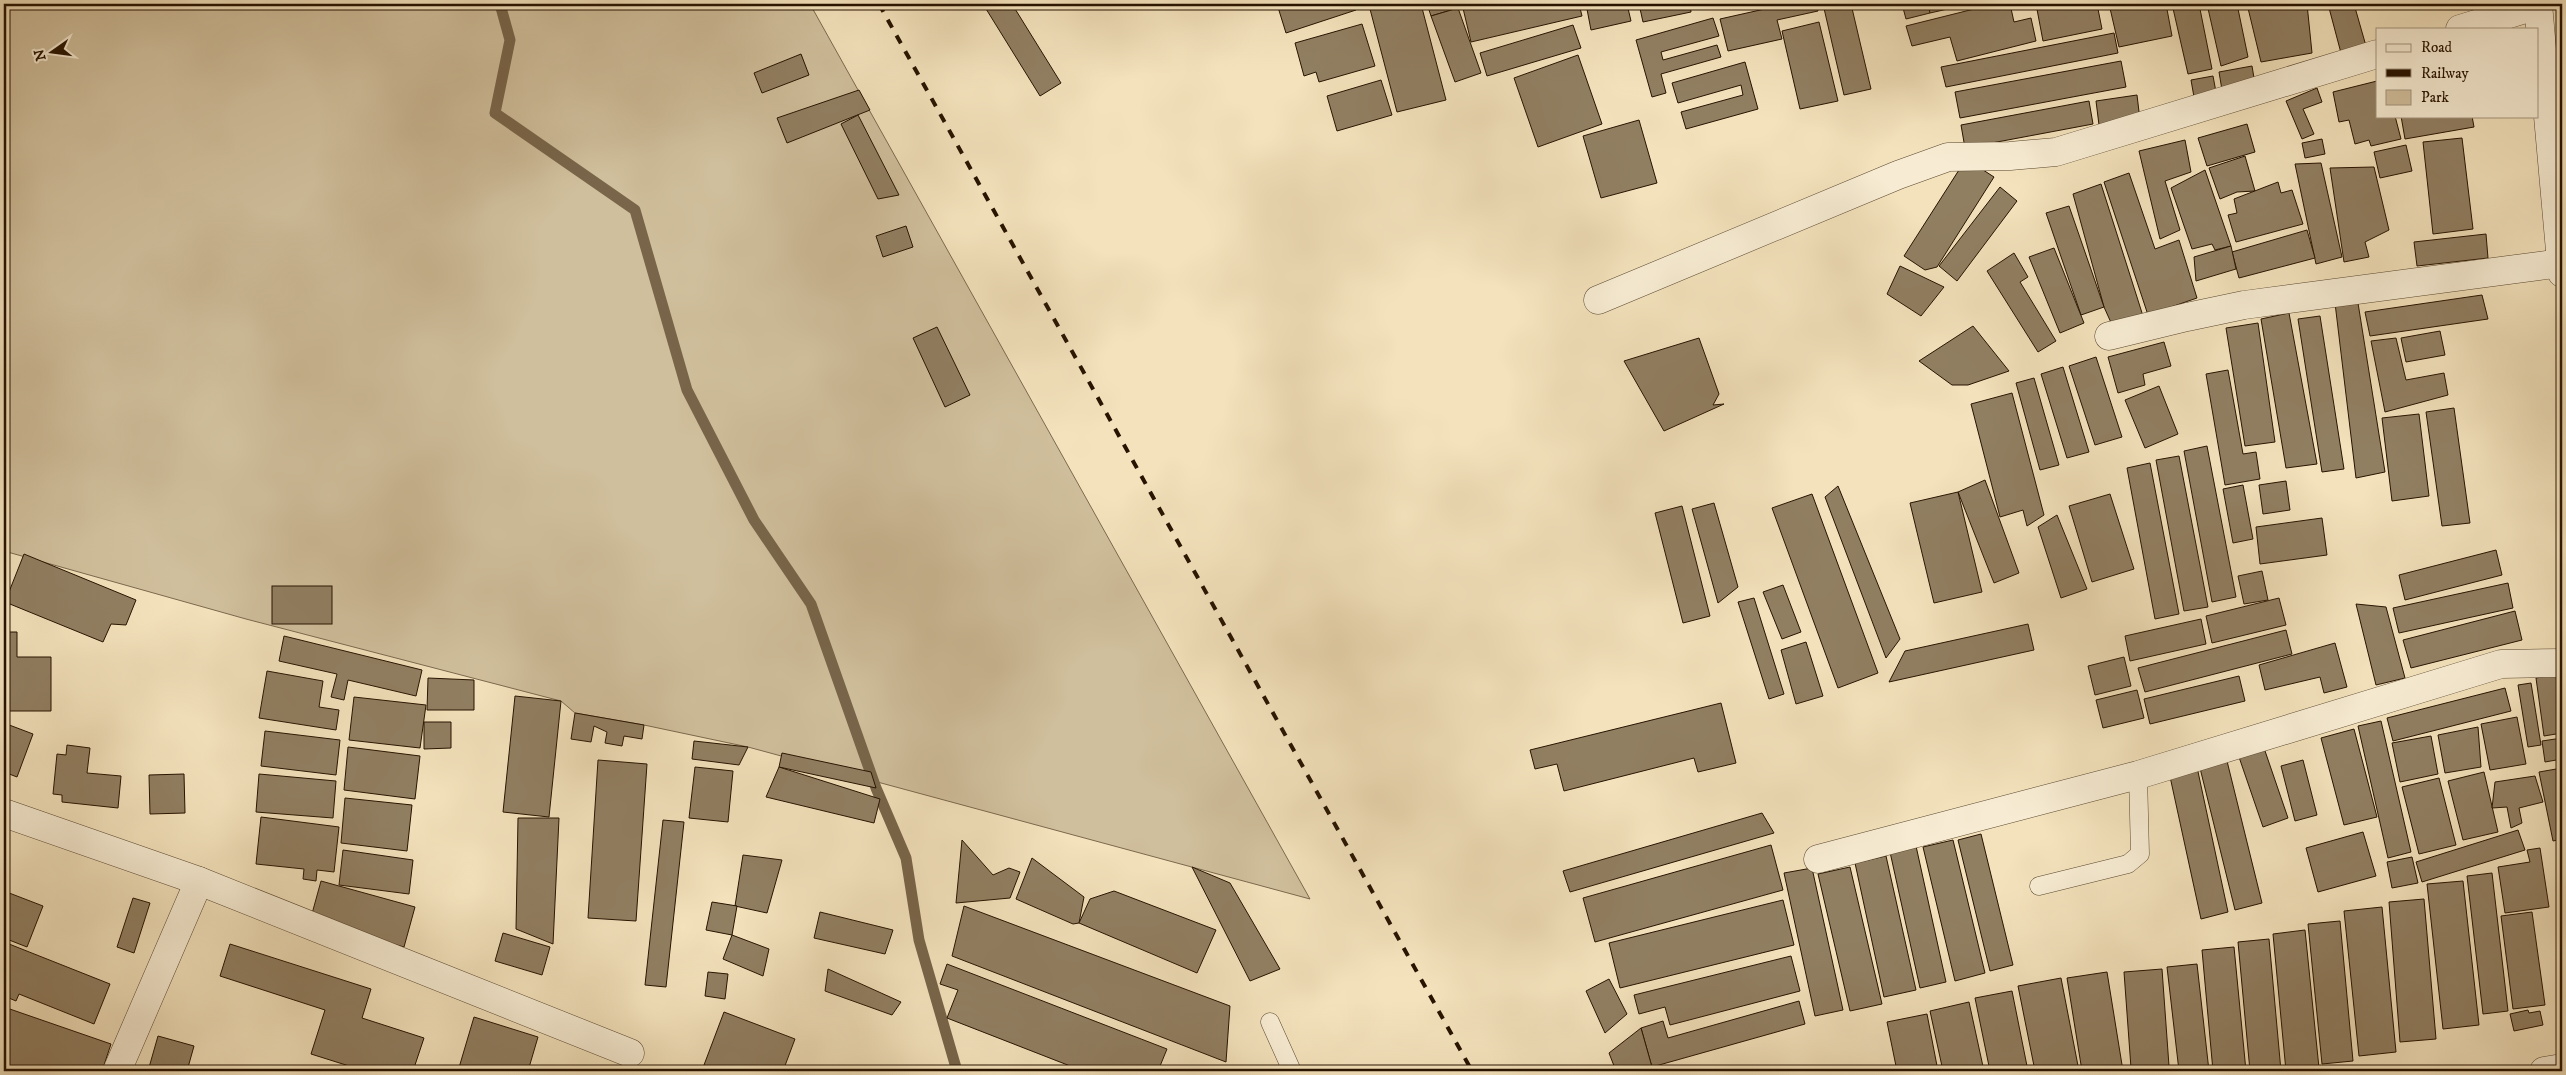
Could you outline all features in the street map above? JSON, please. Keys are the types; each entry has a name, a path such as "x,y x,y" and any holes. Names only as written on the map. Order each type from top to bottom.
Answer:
{"street":[{"path":"2108,336 2186,316 2244,306 2562,268 2538,4 2463,28"},
{"path":"1598,300 1948,156 2010,156 2056,152 2376,54"},
{"path":"1818,859 2138,775 2501,664 2562,663"},
{"path":"4,813 199,881 630,1053"},
{"path":"117,1071 199,881"},
{"path":"2544,1071 2562,1068"}],"lane":[{"path":"2039,886 2128,864 2140,854 2138,775"},
{"path":"1270,1022 1292,1071"}],"green space":[{"path":"4,4 810,4 1310,899 748,747 644,725 575,713 561,701 246,619 4,551"}],"building":[{"path":"983,4 1012,4 1061,83 1040,96"},
{"path":"1277,4 1354,4 1356,10 1286,33"},
{"path":"1391,4 1421,4 1446,100 1397,112 1370,9"},
{"path":"1427,4 1457,4 1458,8 1431,16"},
{"path":"1462,4 1579,4 1582,16 1471,42"},
{"path":"1586,4 1627,4 1631,21 1591,30"},
{"path":"1639,4 1690,4 1691,12 1643,22"},
{"path":"1787,4 1816,4 1818,11 1777,20 1782,39 1728,51 1720,19"},
{"path":"1823,4 1851,4 1871,89 1844,95"},
{"path":"1902,4 1928,4 1930,13 1906,19"},
{"path":"1928,4 1970,4 1930,13"},
{"path":"1994,4 2010,4 2014,22 2031,18 2036,41 1957,61 1950,37 1912,46 1906,26"},
{"path":"2036,4 2097,4 2102,29 2043,41"},
{"path":"2109,4 2166,4 2172,36 2119,47"},
{"path":"2172,4 2199,4 2212,69 2188,74"},
{"path":"2207,4 2237,4 2248,57 2221,66"},
{"path":"2247,4 2307,4 2312,53 2261,62"},
{"path":"2328,4 2354,4 2366,46 2341,53"},
{"path":"1458,8 1481,73 1455,82 1431,16"},
{"path":"1713,18 1719,36 1661,52 1663,60 1717,45 1721,57 1661,74 1666,93 1652,97 1636,40"},
{"path":"1819,22 1838,101 1800,109 1782,31"},
{"path":"1362,24 1375,66 1319,82 1316,72 1304,76 1295,43"},
{"path":"1573,25 1581,48 1487,76 1480,53"},
{"path":"2114,33 2118,53 1946,87 1941,67"},
{"path":"801,54 809,75 762,93 754,73"},
{"path":"1578,55 1602,124 1538,147 1514,78"},
{"path":"2121,61 2126,87 1960,118 1955,92"},
{"path":"1745,62 1758,109 1686,129 1681,112 1743,95 1741,85 1678,103 1672,83"},
{"path":"2252,66 2255,84 2222,90 2219,72"},
{"path":"2213,76 2216,92 2194,97 2191,80"},
{"path":"1381,80 1392,115 1337,131 1327,96"},
{"path":"2376,81 2376,118 2396,118 2401,139 2371,146 2369,140 2355,144 2349,120 2339,122 2333,92"},
{"path":"2317,88 2322,102 2303,109 2314,134 2302,139 2286,101"},
{"path":"859,90 870,110 787,143 777,118"},
{"path":"2137,95 2140,120 2099,125 2096,101"},
{"path":"2089,101 2093,124 1965,148 1961,125"},
{"path":"858,115 899,195 878,199 841,124"},
{"path":"2401,118 2472,118 2474,127 2405,139"},
{"path":"1639,120 1657,183 1601,198 1583,136"},
{"path":"2247,124 2255,152 2207,166 2198,138"},
{"path":"2462,138 2473,229 2433,234 2423,142"},
{"path":"2322,139 2325,154 2305,158 2302,143"},
{"path":"2185,140 2191,172 2165,181 2180,230 2160,239 2139,151"},
{"path":"2406,145 2412,171 2380,178 2374,152"},
{"path":"2245,156 2255,191 2237,192 2220,199 2209,168"},
{"path":"1966,159 1994,177 1937,267 1925,270 1904,256"},
{"path":"2321,163 2342,257 2316,264 2295,164"},
{"path":"2374,167 2389,230 2365,242 2369,257 2344,262 2330,168"},
{"path":"2205,170 2231,246 2215,250 2212,244 2192,249 2171,188"},
{"path":"2129,173 2155,249 2179,240 2197,298 2148,315 2104,182"},
{"path":"2278,182 2281,193 2292,190 2303,224 2236,242 2228,215 2237,213 2234,199"},
{"path":"2101,184 2143,316 2113,327 2104,307 2073,194"},
{"path":"2000,187 2017,201 1957,281 1939,266"},
{"path":"2069,206 2104,307 2081,315 2046,213"},
{"path":"906,226 913,247 883,257 876,236"},
{"path":"2307,230 2315,258 2239,278 2232,252"},
{"path":"2486,234 2488,258 2417,266 2414,242"},
{"path":"2231,246 2236,269 2196,281 2194,257"},
{"path":"2054,248 2084,323 2060,333 2029,257"},
{"path":"2014,253 2028,277 2020,282 2056,341 2038,352 1987,271"},
{"path":"1900,266 1944,287 1921,316 1887,294"},
{"path":"2482,295 2488,319 2370,336 2365,312"},
{"path":"2335,303 2358,303 2385,472 2356,478"},
{"path":"2289,313 2317,464 2286,468 2261,319"},
{"path":"2320,316 2344,469 2322,472 2298,319"},
{"path":"2258,323 2275,442 2245,446 2226,328"},
{"path":"1973,326 2009,371 1968,385 1952,385 1919,361"},
{"path":"937,327 970,395 945,407 913,338"},
{"path":"2440,331 2445,355 2406,362 2401,338"},
{"path":"1699,338 1719,394 1713,405 1724,404 1664,431 1624,361"},
{"path":"2396,338 2406,380 2444,373 2448,395 2385,412 2371,341"},
{"path":"2164,342 2171,366 2143,374 2145,385 2118,393 2108,357"},
{"path":"2096,357 2122,437 2095,445 2069,366"},
{"path":"2063,367 2089,452 2067,458 2041,374"},
{"path":"2228,370 2243,454 2256,452 2260,479 2225,485 2206,374"},
{"path":"2034,378 2059,465 2040,470 2016,383"},
{"path":"2159,386 2178,434 2145,448 2125,400"},
{"path":"2012,393 2044,515 2027,526 2023,510 2000,517 1971,404"},
{"path":"2454,408 2470,523 2442,526 2426,412"},
{"path":"2419,414 2429,496 2392,501 2382,418"},
{"path":"2207,446 2236,597 2212,602 2184,451"},
{"path":"2179,456 2208,607 2184,611 2156,460"},
{"path":"2150,463 2179,614 2155,619 2127,468"},
{"path":"1985,480 2019,573 1994,583 1958,492"},
{"path":"2286,481 2290,510 2263,514 2259,485"},
{"path":"2243,485 2253,539 2233,543 2223,489"},
{"path":"1838,486 1900,639 1886,658 1825,497"},
{"path":"1958,492 1982,592 1934,603 1910,503"},
{"path":"1812,494 1878,673 1838,688 1772,508"},
{"path":"2110,494 2134,569 2092,582 2069,506"},
{"path":"1714,503 1738,587 1718,603 1692,509"},
{"path":"1682,506 1710,616 1683,623 1655,513"},
{"path":"2057,515 2087,589 2061,598 2038,527"},
{"path":"2322,518 2327,555 2260,564 2256,527"},
{"path":"2496,550 2502,575 2405,600 2399,575"},
{"path":"24,554 136,600 126,625 111,624 103,642 5,602"},
{"path":"2262,571 2268,600 2244,604 2238,576"},
{"path":"2508,583 2513,608 2399,633 2393,608"},
{"path":"1783,585 1801,632 1782,639 1763,592"},
{"path":"272,586 332,586 332,624 272,624"},
{"path":"1754,598 1784,694 1769,699 1738,602"},
{"path":"2279,598 2286,625 2212,643 2206,616"},
{"path":"2356,604 2386,607 2405,678 2376,685"},
{"path":"2515,611 2522,640 2411,668 2403,640"},
{"path":"2201,619 2206,644 2130,661 2125,636"},
{"path":"2028,624 2034,650 1889,682 1905,651"},
{"path":"2286,630 2292,654 2145,692 2138,668"},
{"path":"4,632 17,632 17,657 51,657 51,711 4,711"},
{"path":"284,636 422,670 416,696 348,680 344,700 331,697 337,674 279,661"},
{"path":"1806,642 1823,696 1796,704 1781,650"},
{"path":"2335,643 2347,687 2324,693 2320,677 2265,690 2259,665"},
{"path":"2124,657 2131,686 2095,695 2088,666"},
{"path":"267,671 323,681 319,707 339,710 336,730 259,718"},
{"path":"2556,675 2562,733 2544,736 2536,678"},
{"path":"2239,676 2245,701 2150,724 2144,699"},
{"path":"428,678 474,680 474,710 427,710"},
{"path":"2531,683 2541,745 2528,747 2518,685"},
{"path":"2505,688 2511,711 2393,741 2387,718"},
{"path":"2137,690 2144,718 2103,728 2096,700"},
{"path":"515,696 561,701 549,817 503,812"},
{"path":"354,697 426,705 420,748 349,740"},
{"path":"1721,703 1736,763 1698,772 1694,758 1564,791 1557,764 1535,769 1530,750"},
{"path":"575,713 644,725 642,739 624,736 622,746 605,743 607,732 594,726 591,742 571,739"},
{"path":"2517,717 2526,764 2490,770 2481,724"},
{"path":"2381,721 2411,852 2388,858 2358,726"},
{"path":"424,722 451,722 451,748 424,749"},
{"path":"4,723 33,734 17,777 4,772"},
{"path":"2478,727 2481,767 2445,773 2438,735"},
{"path":"2354,729 2377,817 2344,825 2321,738"},
{"path":"265,731 340,740 336,775 261,766"},
{"path":"2431,736 2438,774 2400,782 2392,743"},
{"path":"2562,738 2562,759 2545,762 2542,741"},
{"path":"694,741 748,747 739,765 692,759"},
{"path":"67,745 90,748 87,773 121,776 118,808 62,802 62,795 53,794 57,754 66,755"},
{"path":"348,747 420,756 415,799 344,790"},
{"path":"2264,748 2288,818 2263,827 2239,757"},
{"path":"782,753 871,772 876,788 779,767"},
{"path":"598,760 647,764 636,921 588,918"},
{"path":"2303,760 2317,815 2295,821 2281,766"},
{"path":"2227,761 2262,903 2235,910 2200,768"},
{"path":"695,767 733,771 728,822 689,818"},
{"path":"779,767 880,799 874,823 766,797"},
{"path":"2197,767 2228,912 2201,919 2169,772"},
{"path":"2562,768 2562,839 2553,841 2539,772"},
{"path":"2484,772 2498,832 2463,840 2448,781"},
{"path":"184,774 185,813 150,814 149,775"},
{"path":"259,774 336,781 333,818 256,812"},
{"path":"2535,776 2543,802 2519,808 2522,823 2511,828 2507,807 2492,808 2495,782"},
{"path":"2439,778 2456,845 2419,854 2402,787"},
{"path":"345,798 412,805 407,851 341,843"},
{"path":"1762,813 1774,833 1570,892 1563,871"},
{"path":"261,817 339,827 334,872 317,870 316,881 303,879 304,869 256,864"},
{"path":"518,818 559,818 553,944 516,929"},
{"path":"663,820 684,822 666,987 645,985"},
{"path":"2518,830 2525,850 2422,882 2416,862"},
{"path":"2363,832 2376,876 2318,892 2306,848"},
{"path":"1981,834 2013,965 1990,971 1958,840"},
{"path":"962,840 993,875 1009,868 1020,872 1010,898 956,903"},
{"path":"1953,840 1985,973 1955,981 1923,847"},
{"path":"1771,845 1783,890 1595,942 1583,898"},
{"path":"1916,846 1946,982 1920,988 1890,852"},
{"path":"2540,848 2549,907 2505,913 2498,867 2530,862 2527,850"},
{"path":"343,850 413,860 409,894 339,885"},
{"path":"743,855 782,860 767,913 735,906"},
{"path":"1886,856 1916,990 1884,997 1855,863"},
{"path":"2412,857 2418,883 2392,888 2387,862"},
{"path":"1032,858 1084,897 1079,923 1073,924 1016,899"},
{"path":"1192,867 1230,883 1280,969 1250,981"},
{"path":"1850,867 1882,1004 1850,1011 1818,874"},
{"path":"1812,868 1843,1010 1815,1016 1784,873"},
{"path":"2492,873 2508,1011 2483,1014 2467,876"},
{"path":"321,881 415,907 404,947 310,921"},
{"path":"2463,881 2479,1025 2443,1029 2427,884"},
{"path":"4,891 43,906 27,947 4,938"},
{"path":"1114,891 1216,930 1197,973 1079,923 1090,899"},
{"path":"133,898 150,903 134,953 117,947"},
{"path":"2424,899 2436,1039 2400,1042 2389,902"},
{"path":"1783,900 1794,945 1620,988 1609,943"},
{"path":"712,902 737,906 732,935 706,930"},
{"path":"964,906 1230,1006 1226,1062 952,956"},
{"path":"2382,907 2396,1052 2359,1056 2344,911"},
{"path":"820,912 893,930 885,954 814,938"},
{"path":"2532,912 2545,1005 2513,1009 2501,916"},
{"path":"2340,921 2353,1061 2322,1064 2308,924"},
{"path":"2305,930 2319,1068 2286,1071 2273,934"},
{"path":"503,933 550,947 542,975 495,961"},
{"path":"732,935 769,949 763,976 723,959"},
{"path":"2269,939 2281,1071 2250,1071 2238,942"},
{"path":"4,942 110,984 94,1024 19,994 16,1001 4,996"},
{"path":"230,944 371,989 362,1018 424,1038 413,1071 365,1071 311,1054 325,1010 220,976"},
{"path":"2234,947 2246,1071 2213,1071 2202,950"},
{"path":"1791,956 1800,991 1670,1025 1665,1007 1639,1014 1634,995"},
{"path":"947,964 1167,1049 1158,1071 1083,1071 947,1018 958,990 940,984"},
{"path":"2197,964 2209,1071 2179,1071 2167,967"},
{"path":"828,969 901,1002 892,1015 825,991"},
{"path":"2162,969 2169,1066 2131,1068 2124,972"},
{"path":"708,972 728,974 725,999 705,996"},
{"path":"2107,972 2123,1071 2082,1071 2067,978"},
{"path":"2061,978 2079,1071 2035,1071 2018,986"},
{"path":"1609,979 1627,1014 1605,1033 1586,991"},
{"path":"2012,991 2028,1071 1990,1071 1975,998"},
{"path":"1799,1001 1805,1024 1652,1067 1641,1028 1663,1021 1668,1038"},
{"path":"1969,1002 1984,1071 1943,1071 1930,1011"},
{"path":"4,1007 111,1044 102,1071 4,1071"},
{"path":"2528,1010 2529,1013 2540,1011 2543,1025 2514,1031 2510,1014"},
{"path":"724,1012 795,1039 783,1071 721,1071 704,1065"},
{"path":"1927,1014 1938,1071 1897,1071 1887,1022"},
{"path":"474,1017 538,1037 528,1071 458,1071"},
{"path":"1641,1028 1652,1067 1648,1071 1616,1071 1609,1053"},
{"path":"158,1036 194,1046 187,1071 148,1071"}],"waterway":[{"path":"500,4 510,40 495,113 635,210 687,390 754,520 811,604 876,788 906,858 919,940 957,1071"}],"railway":[{"path":"879,4 1472,1071"}]}
